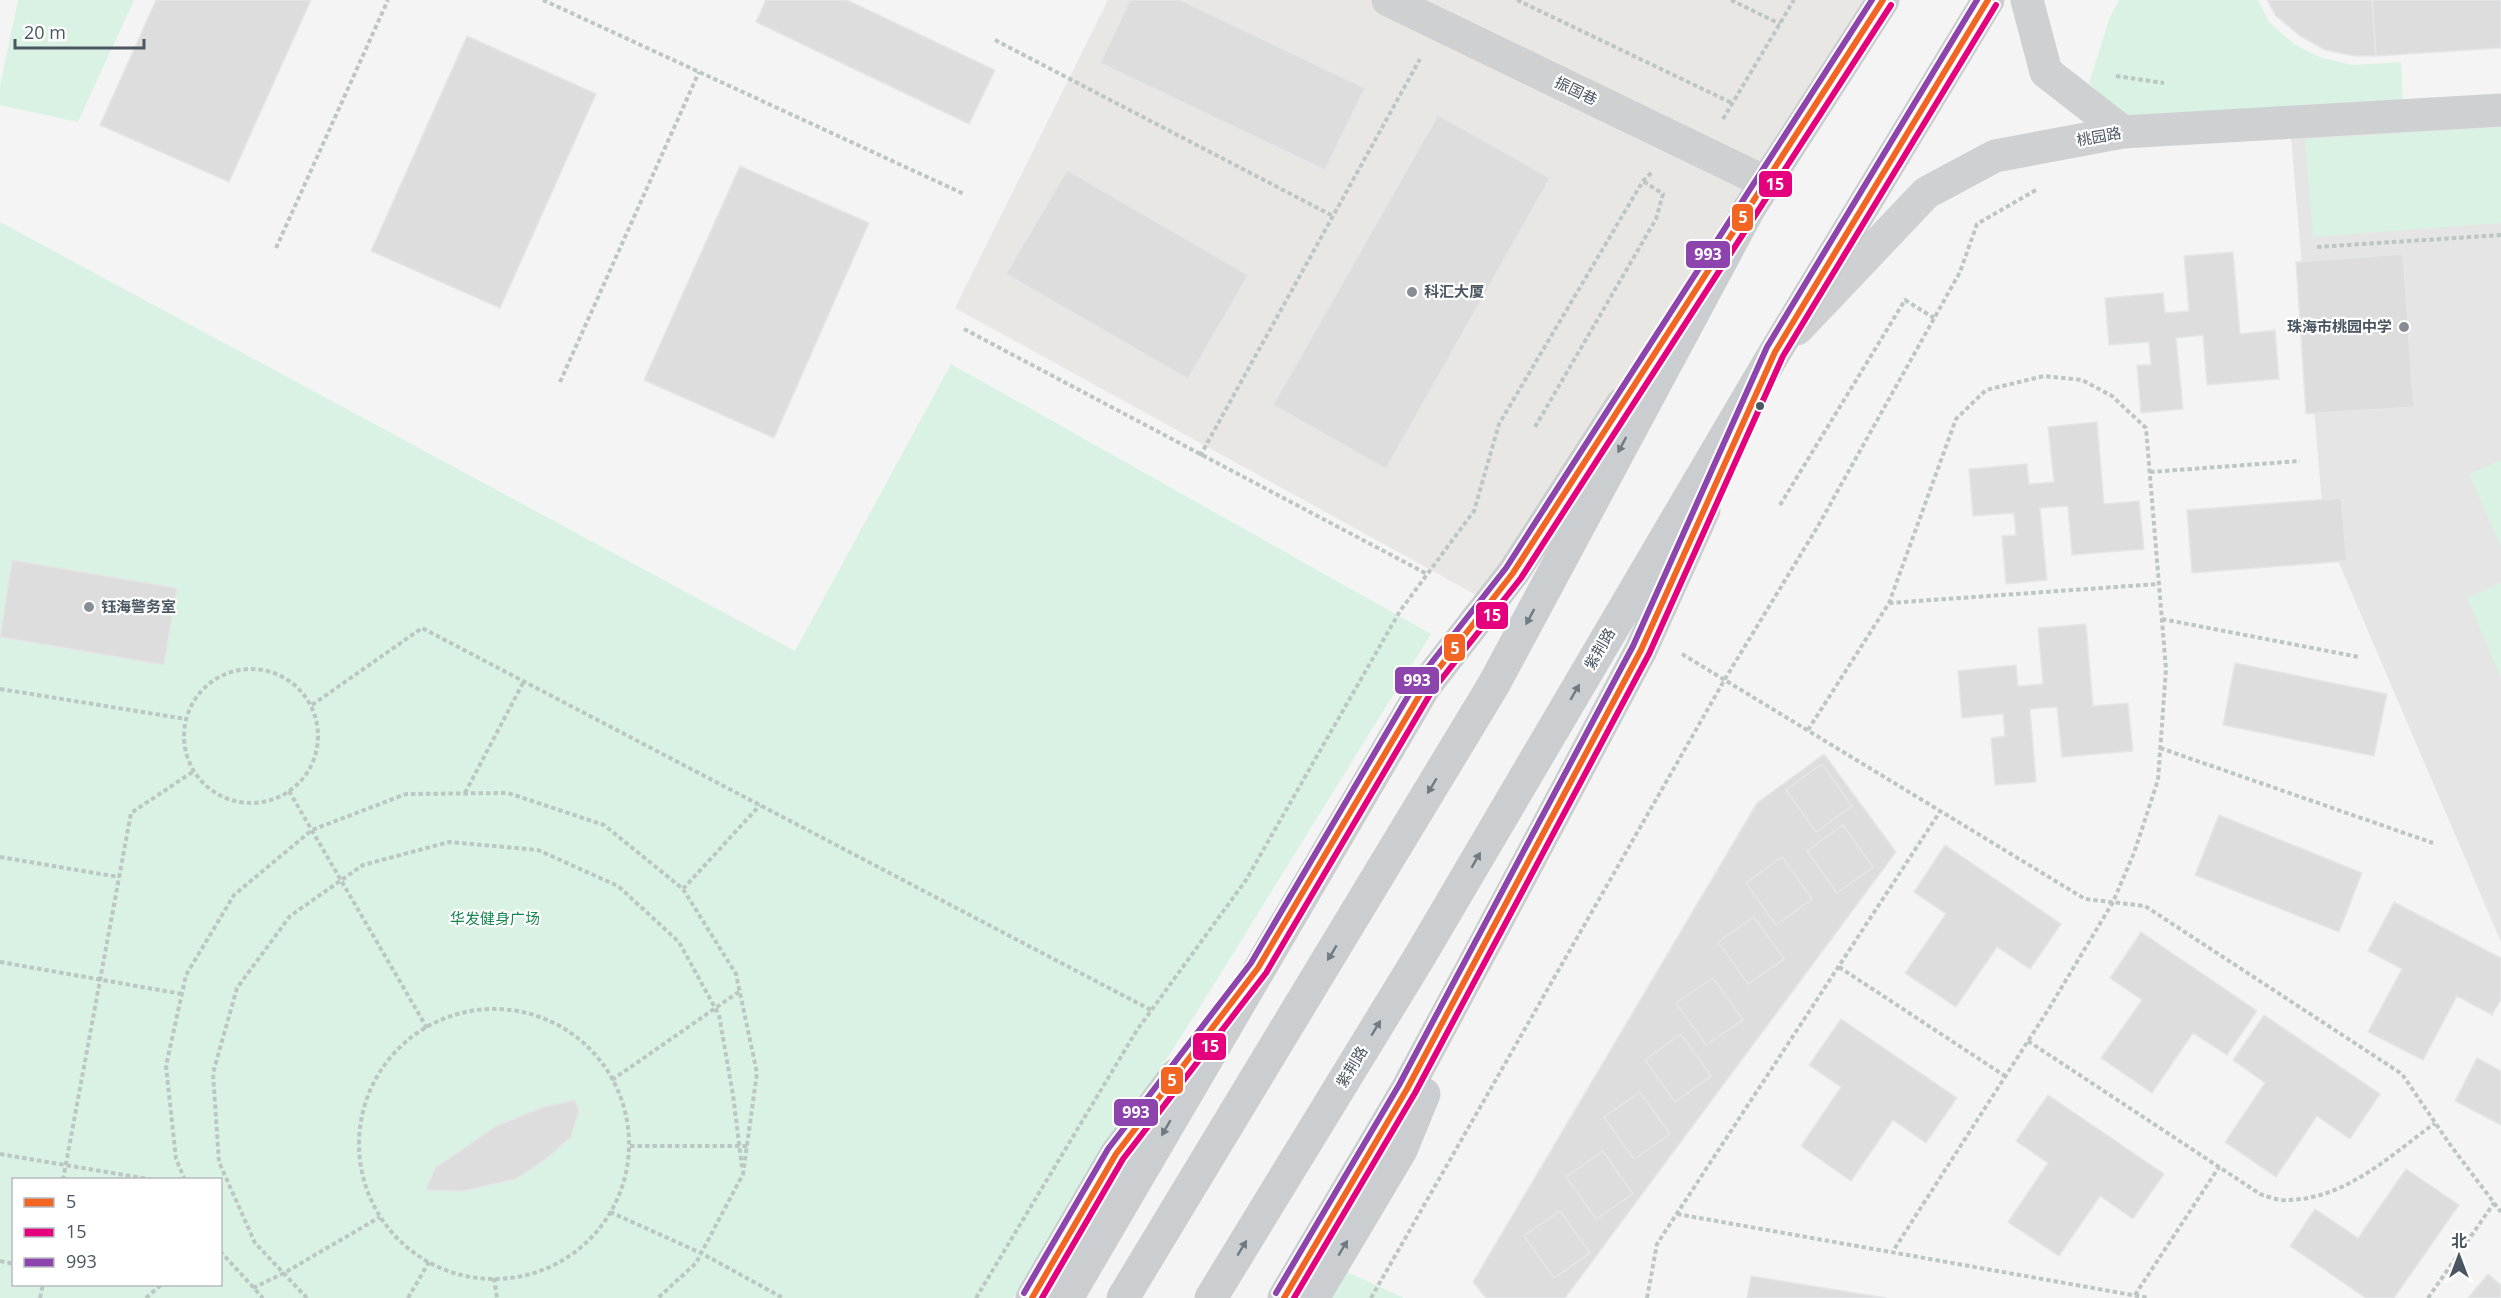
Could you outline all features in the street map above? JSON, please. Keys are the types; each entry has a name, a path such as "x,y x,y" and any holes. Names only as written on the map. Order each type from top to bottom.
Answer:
{"main road":[{"path":"1067,1298 1425,686 1513,573 1883,0"},
{"name":"紫荆路","path":"1211,1298 1420,956 1775,352 1988,0"},
{"path":"1123,1298 1494,684 1757,195"},
{"path":"1284,1298 1407,1089 1647,634 1775,352"},
{"path":"1313,1298 1401,1150 1489,936"},
{"path":"1032,1298 1116,1154 1258,968"}],"street":[{"name":"振国巷","path":"1388,0 1685,144 1757,195"},
{"path":"2027,0 2046,72 2122,132"},
{"name":"桃园路","path":"1775,352 1926,193 1995,156 2122,132 2501,110"}],"path":[{"path":"276,248 388,0"},
{"path":"543,0 964,194"},
{"path":"1516,0 1732,103"},
{"path":"1731,0 1780,24"},
{"path":"976,1298 1137,1030 1246,879 1400,611 1474,511 1499,424 1643,181 1685,144 1717,128 1794,0"},
{"path":"1200,456 1439,25"},
{"path":"995,40 1333,216"},
{"path":"560,382 699,72"},
{"path":"2111,75 2164,82"},
{"path":"1535,427 1656,219 1663,194 1643,181"},
{"path":"1371,1298 1725,679 1818,526 1960,272 1977,224 2042,187"},
{"path":"2317,247 2501,235"},
{"path":"1780,505 1905,300 1934,318"},
{"path":"964,329 1200,456 1427,574"},
{"path":"1808,730 1888,603 1956,419 1986,390 2044,376 2082,380 2112,396 2146,428 2166,669 2158,780 2134,853 2113,902 2028,1041 1893,1251"},
{"path":"2150,472 2300,461"},
{"path":"1888,603 2158,584"},
{"path":"2162,619 2359,657"},
{"path":"312,705 422,628 1151,1010"},
{"path":"1647,634 1725,679 2085,899 2145,906 2402,1074 2501,1212"},
{"path":"258,668 280,674 298,687 312,705 318,726 318,748 310,769 296,787 277,798 255,803 233,801 212,792 194,771 186,757 183,735 186,719 198,694 215,679 235,670 258,668"},
{"path":"465,793 524,681"},
{"path":"0,689 186,719"},
{"path":"2160,748 2433,843"},
{"path":"63,1178 131,813 194,771"},
{"path":"289,791 427,1028"},
{"path":"185,1178 176,1159 166,1066 186,975 234,895 312,830 406,794 508,793 604,825 683,889 736,974 757,1073 743,1174 696,1263 658,1298"},
{"path":"683,889 760,805"},
{"path":"1647,1298 1656,1244 1941,810"},
{"path":"307,1298 255,1243 219,1162 213,1073 237,988 290,916 363,865 449,843 538,850 618,886 679,942 715,1008 721,1026 743,1174"},
{"path":"0,857 119,877"},
{"path":"0,962 182,994"},
{"path":"1839,967 2005,1076"},
{"path":"612,1080 740,991"},
{"path":"482,1010 527,1013 568,1031 602,1062 612,1080 623,1101 630,1146 622,1190 600,1229 566,1259 525,1276 481,1280 438,1268 400,1244 373,1208 359,1166 359,1122 374,1080 401,1045 439,1021 482,1010"},
{"path":"2028,1041 2260,1194 2286,1201 2315,1197 2349,1185 2435,1123"},
{"path":"630,1146 748,1146"},
{"path":"0,1154 148,1178"},
{"path":"2135,1295 2219,1167"},
{"path":"2428,1298 2494,1203"},
{"path":"610,1212 701,1253 783,1298"},
{"path":"1677,1214 2149,1298"},
{"path":"253,1288 284,1273 380,1217"},
{"path":"222,1253 263,1298"},
{"path":"408,1298 429,1262"},
{"path":"495,1278 497,1298"},
{"path":"146,1298 160,1286"}],"shaded area":[{"path":"1108,0 1385,0 1765,183 1489,602 955,308"},
{"path":"1388,0 1871,0 1765,182"},
{"name":"珠海市桃园中学","path":"2501,113 2501,942 2324,528 2290,125"}],"green space":[{"path":"18,0 134,0 78,122 0,105 0,86"},
{"path":"2119,0 2258,0 2269,22 2294,44 2321,58 2353,65 2401,62 2403,100 2123,116 2089,83 2110,17"},
{"path":"2501,127 2501,223 2313,237 2305,139"},
{"name":"华发健身广场","path":"0,222 795,651 951,364 1431,634 1203,1002 1013,1298 0,1298"},
{"path":"2501,460 2501,547 2469,474"},
{"path":"2501,583 2501,678 2467,598"},
{"path":"1347,1272 1404,1298 1332,1298"}],"building":[{"path":"156,0 311,0 229,182 100,125"},
{"path":"766,0 847,0 995,70 969,124 756,22"},
{"path":"1130,0 1180,0 1365,88 1325,170 1100,63"},
{"path":"2267,0 2372,0 2376,56 2355,56 2325,50 2300,36 2276,16"},
{"path":"2372,0 2501,0 2501,48 2376,56"},
{"path":"467,36 596,94 500,308 371,251"},
{"name":"科汇大厦","path":"1438,115 1550,178 1386,469 1273,405"},
{"path":"740,166 869,223 774,438 644,380"},
{"path":"1067,170 1248,275 1188,379 1006,274"},
{"path":"2233,252 2240,334 2275,330 2279,379 2207,385 2203,335 2176,338 2183,409 2141,413 2137,365 2151,365 2149,342 2109,345 2105,298 2163,293 2165,313 2189,311 2184,256"},
{"path":"2403,254 2414,407 2306,414 2296,262"},
{"path":"2097,422 2104,504 2139,501 2144,549 2072,555 2068,506 2040,508 2047,580 2006,584 2002,536 2016,535 2014,513 1973,516 1969,469 2027,464 2029,484 2054,482 2048,427"},
{"path":"2341,498 2347,561 2192,573 2187,510"},
{"name":"钰海警务室","path":"12,560 177,588 164,665 0,637"},
{"path":"2086,624 2093,706 2128,703 2133,751 2062,757 2057,707 2030,709 2036,782 1995,785 1991,738 2005,736 2003,714 1962,718 1958,671 2016,665 2018,686 2043,684 2038,628"},
{"path":"2235,663 2387,694 2374,756 2223,725"},
{"path":"1824,754 1896,852 1565,1298 1486,1298 1473,1282 1757,803"},
{"path":"1822,764 1852,806 1816,832 1786,790"},
{"path":"2219,815 2362,873 2339,932 2195,875"},
{"path":"1843,825 1873,867 1837,893 1807,851"},
{"path":"1945,845 2061,924 2030,969 1997,947 1956,1007 1905,973 1946,914 1914,892"},
{"path":"1782,857 1812,899 1776,925 1746,883"},
{"path":"2394,902 2501,958 2501,999 2492,1015 2457,996 2423,1060 2368,1032 2402,969 2368,951"},
{"path":"1754,917 1784,959 1748,984 1718,942"},
{"path":"2141,932 2257,1011 2227,1055 2193,1033 2152,1093 2101,1058 2142,1000 2110,978"},
{"path":"1713,978 1743,1020 1706,1045 1676,1003"},
{"path":"2264,1015 2380,1094 2350,1139 2317,1116 2276,1177 2225,1142 2265,1083 2233,1060"},
{"path":"1841,1019 1957,1098 1926,1143 1893,1120 1851,1181 1801,1146 1841,1087 1809,1065"},
{"path":"1681,1034 1711,1076 1675,1102 1645,1060"},
{"path":"2477,1058 2501,1071 2501,1125 2455,1101"},
{"path":"1640,1092 1670,1134 1634,1159 1604,1117"},
{"path":"2048,1095 2164,1174 2133,1219 2100,1196 2059,1256 2008,1222 2048,1163 2016,1141"},
{"path":"575,1100 579,1111 571,1137 546,1159 516,1179 464,1191 426,1190 435,1168 496,1126 543,1107"},
{"path":"1603,1151 1633,1194 1596,1219 1566,1177"},
{"path":"2406,1169 2459,1205 2394,1298 2366,1298 2290,1246 2315,1209 2358,1238"},
{"path":"1560,1211 1590,1253 1554,1278 1524,1236"},
{"path":"2488,1274 2501,1285 2501,1298 2468,1298"},
{"path":"1751,1276 1886,1298 1747,1298"}],"transit line":[{"name":"993","path":"1024,1293 1108,1149 1251,963 1417,681 1506,568 1872,0"},
{"name":"5","path":"1032,1298 1116,1154 1258,968 1425,686 1513,573 1883,0"},
{"name":"993","path":"1276,1293 1399,1085 1633,646 1767,347 1977,0"},
{"name":"5","path":"1284,1298 1407,1089 1641,650 1775,352 1988,0"},
{"name":"15","path":"1042,1298 1123,1159 1266,973 1432,691 1521,578 1891,5"},
{"name":"15","path":"1294,1298 1415,1093 1649,654 1783,356 1996,5"}],"place":[{"name":"科汇大厦","path":"1412,292"},
{"name":"珠海市桃园中学","path":"2404,327"},
{"name":"钰海警务室","path":"89,607"}]}
